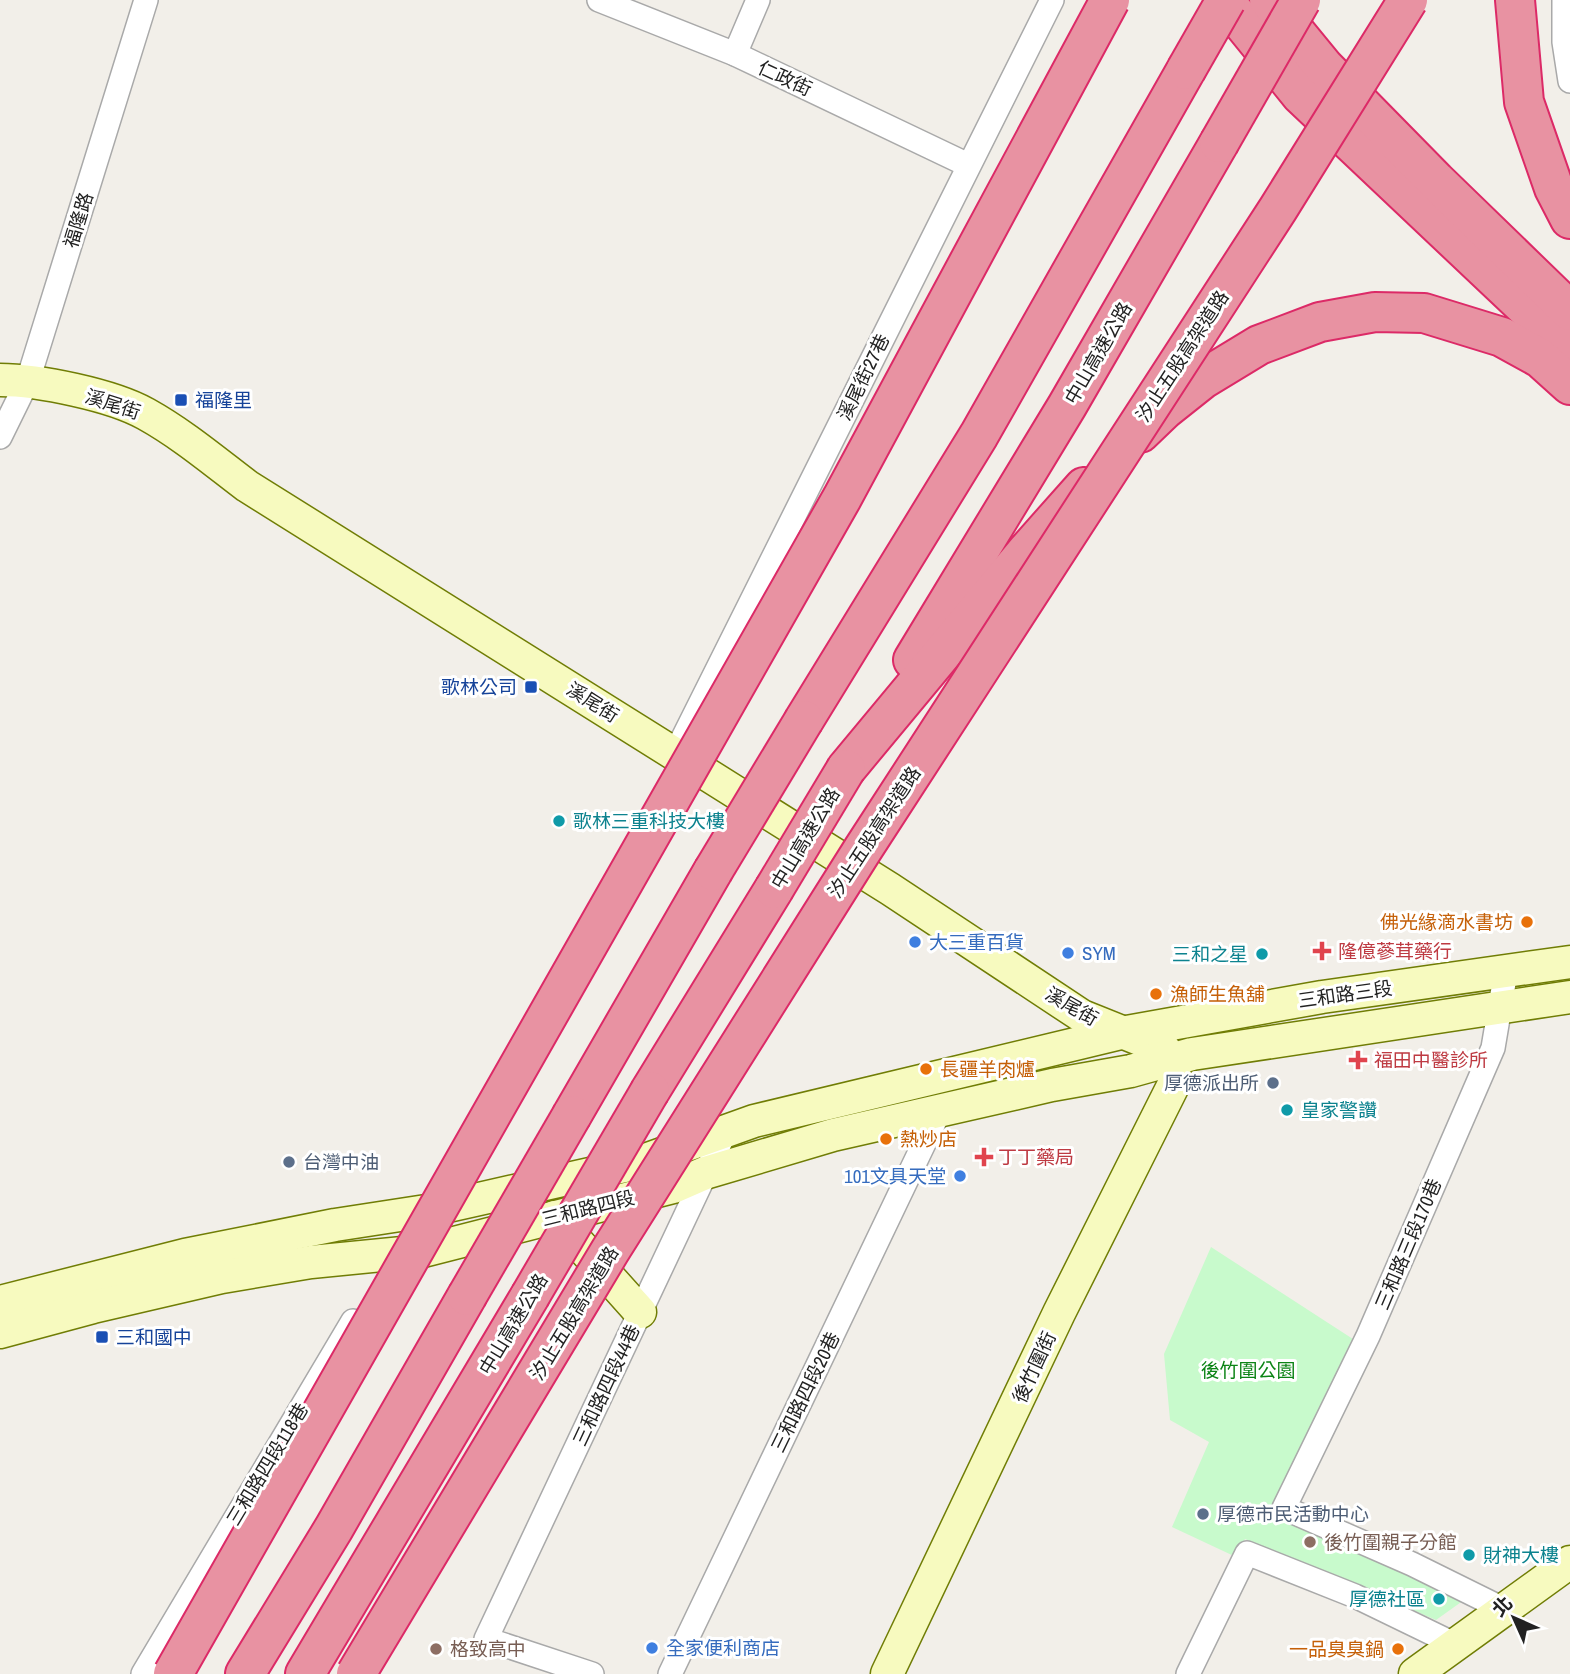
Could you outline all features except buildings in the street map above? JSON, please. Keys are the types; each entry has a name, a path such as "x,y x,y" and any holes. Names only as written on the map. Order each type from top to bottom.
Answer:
{"highway":[{"path":"173,1674 842,498 1110,0"},
{"path":"245,1674 334,1528 713,871 979,435 1225,0 1301,95 1570,353"},
{"path":"1269,0 1324,67 1570,311"},
{"name":"中山高速公路","path":"305,1674 650,1091 1067,407 1301,0"},
{"name":"汐止五股高架道路","path":"356,1674 610,1251 833,896 1279,209 1408,0"},
{"path":"1516,0 1524,102 1554,188 1570,219"},
{"path":"846,769 1028,550 1084,488 1164,410 1203,379 1259,345 1320,322 1375,312 1424,313 1502,337 1540,358 1570,385"}],"main road":[{"name":"溪尾街","path":"14,380 114,401 144,413 181,436 247,486 881,883 1082,1016 1164,1049 1171,1061"},
{"name":"三和路三段","path":"1121,1033 1309,999 1570,962"},
{"name":"三和路三段","path":"1171,1061 1192,1054 1570,997"},
{"name":"三和路四段","path":"0,1301 185,1255 335,1225 426,1211 634,1164 754,1121 1121,1033"},
{"name":"三和路四段","path":"0,1332 222,1277 311,1262 422,1251 673,1187 705,1173 833,1135 1171,1061"},
{"name":"後竹圍街","path":"887,1674 1054,1325 1176,1080 1171,1061"},
{"path":"555,1217 640,1312"},
{"path":"1415,1674 1570,1562"}],"street":[{"name":"福隆路","path":"0,437 14,380 146,0"},
{"name":"仁政街","path":"599,0 735,54 968,165"},
{"path":"735,54 758,0"},
{"name":"溪尾街27巷","path":"675,754 1052,0"},
{"path":"1564,0 1564,42 1570,78"},
{"name":"三和路三段170巷","path":"1505,1610 1412,1564 1284,1508 1368,1336 1493,1048 1506,971"},
{"name":"三和路四段20巷","path":"670,1674 940,1110"},
{"name":"三和路四段44巷","path":"592,1674 486,1639 726,1130"},
{"name":"三和路四段118巷","path":"143,1674 392,1255"},
{"path":"1188,1674 1247,1553 1355,1596 1456,1646"}],"green space":[{"name":"後竹圍公園","path":"1211,1247 1356,1341 1271,1509 1471,1595 1436,1620 1245,1539 1236,1557 1172,1527 1209,1442 1170,1420 1164,1354"}],"place":[{"name":"福隆里","path":"181,400"},
{"name":"歌林公司","path":"531,687"},
{"name":"歌林三重科技大樓","path":"559,821"},
{"name":"佛光緣滴水書坊","path":"1527,922"},
{"name":"大三重百貨","path":"915,942"},
{"name":"隆億蔘茸藥行","path":"1322,951"},
{"name":"SYM","path":"1068,953"},
{"name":"三和之星","path":"1262,954"},
{"name":"漁師生魚舖","path":"1156,994"},
{"name":"福田中醫診所","path":"1358,1060"},
{"name":"長疆羊肉爐","path":"926,1069"},
{"name":"厚德派出所","path":"1273,1083"},
{"name":"皇家警讚","path":"1287,1110"},
{"name":"熱炒店","path":"886,1139"},
{"name":"丁丁藥局","path":"984,1157"},
{"name":"台灣中油","path":"289,1162"},
{"name":"101文具天堂","path":"960,1176"},
{"name":"三和國中","path":"102,1337"},
{"name":"厚德市民活動中心","path":"1203,1514"},
{"name":"後竹圍親子分館","path":"1310,1542"},
{"name":"財神大樓","path":"1469,1555"},
{"name":"厚德社區","path":"1439,1599"},
{"name":"全家便利商店","path":"652,1648"},
{"name":"格致高中","path":"436,1649"},
{"name":"一品臭臭鍋","path":"1398,1649"}]}
